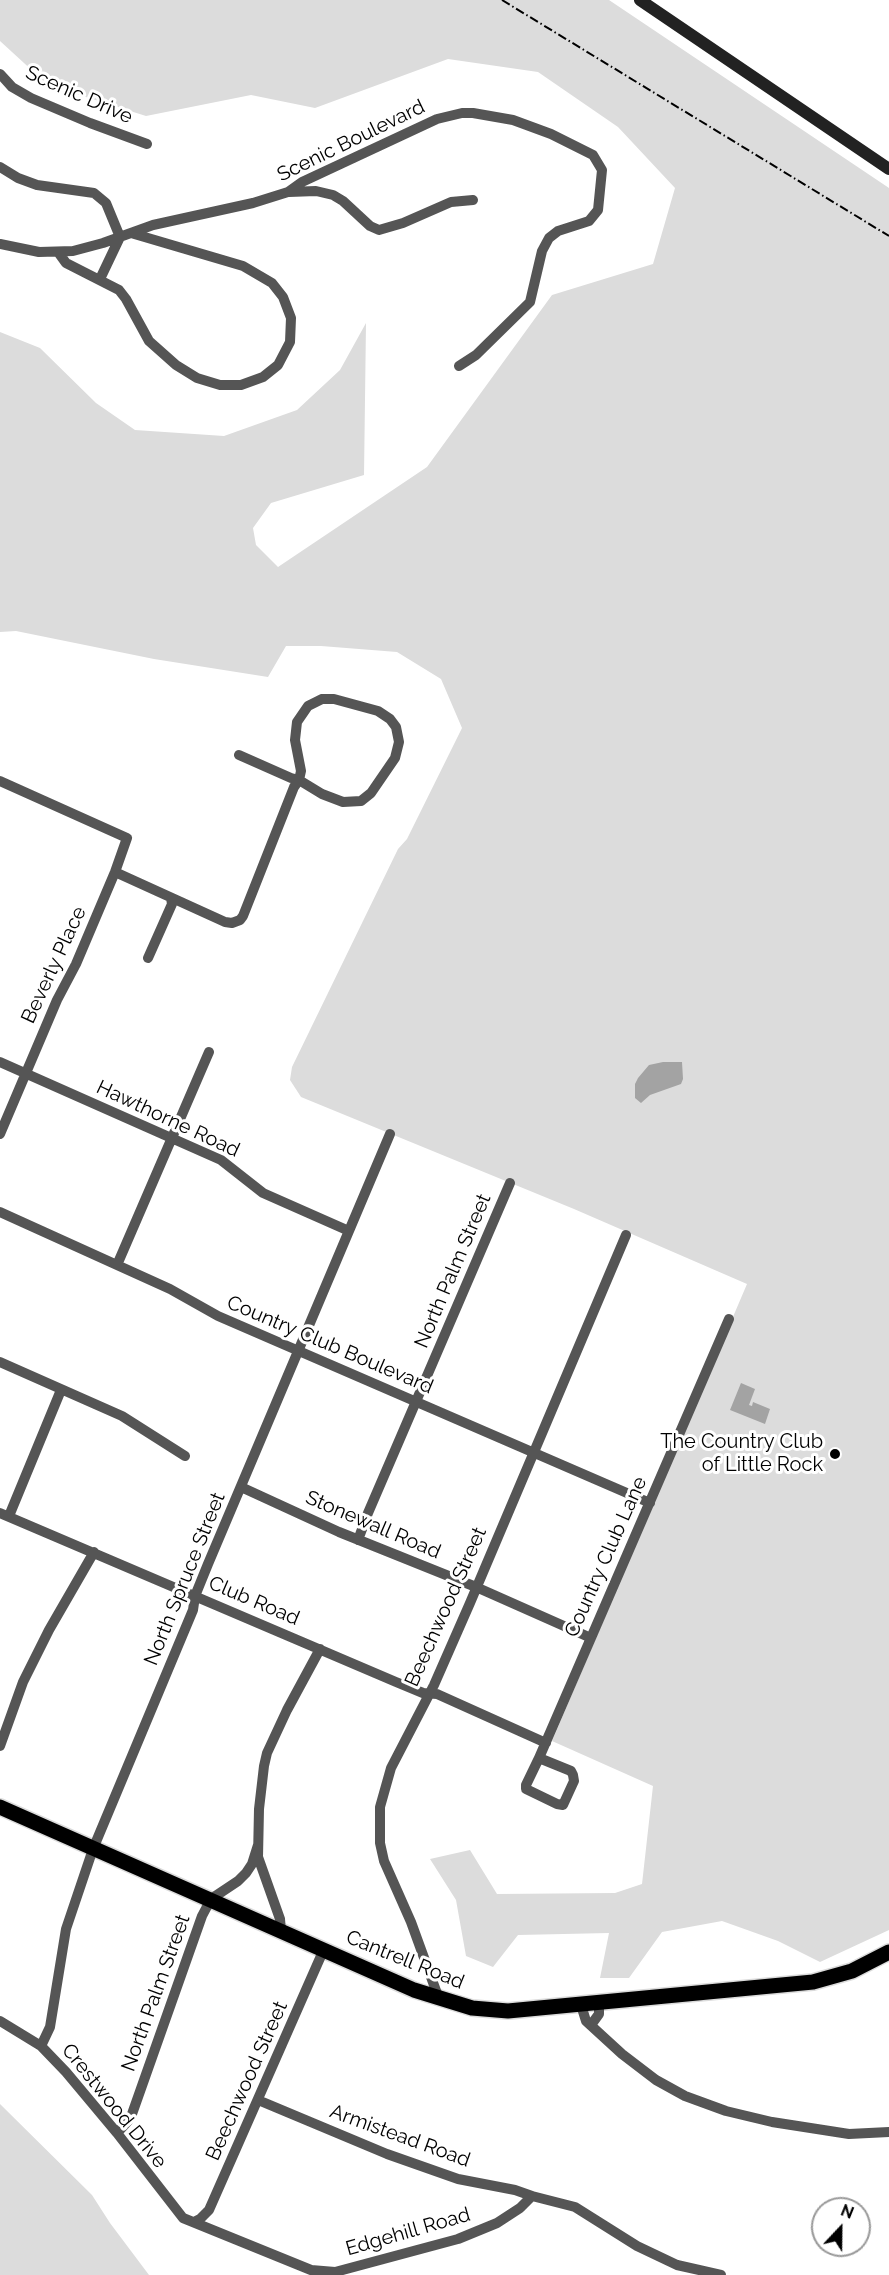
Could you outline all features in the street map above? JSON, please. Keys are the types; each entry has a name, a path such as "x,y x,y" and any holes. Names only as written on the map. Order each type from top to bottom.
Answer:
{"main road":[{"name":"Cantrell Road","path":"0,1807 438,1999 490,2011 581,2005 813,1982 852,1971 889,1952"}],"street":[{"path":"640,0 889,169"},
{"name":"Scenic Drive","path":"0,74 12,87 31,99 147,144"},
{"name":"Scenic Boulevard","path":"0,244 26,250 58,252 84,248 153,225 253,203 288,192 302,182 424,123 462,113 495,116 528,124 594,155 602,170 597,213 589,221 558,231 549,238 542,251 530,302 476,355 459,366"},
{"path":"0,167 18,178 38,185 98,195 111,211 120,237 100,279"},
{"path":"288,192 316,191 333,195 344,201 370,226 380,230 403,223 451,202 472,200"},
{"path":"58,252 66,263 114,287 126,299 145,336 176,365 197,378 220,385 241,385 263,377 280,361 290,342 291,318 284,297 272,283 243,266 131,233"},
{"path":"115,872 225,922 232,923 240,920 294,787 299,780 301,771 295,740 297,722 302,712 314,702 334,699 367,707 384,714 396,727 399,742 395,759 371,793 361,801 343,802 322,794 299,780 239,755"},
{"name":"Beverly Place","path":"0,781 127,838 76,964 57,1000 0,1134"},
{"path":"148,958 172,904 171,898"},
{"path":"117,1265 209,1052"},
{"name":"Hawthorne Road","path":"0,1062 227,1163 251,1185 264,1193 349,1231"},
{"name":"North Spruce Street","path":"41,2046 50,2027 66,1929 93,1849 193,1610 195,1596 390,1134"},
{"name":"North Palm Street","path":"358,1540 510,1183"},
{"name":"Country Club Boulevard","path":"0,1212 170,1289 218,1316 650,1503"},
{"name":"Beechwood Street","path":"438,1999 411,1922 384,1861 378,1815 391,1768 429,1693 476,1587 626,1234"},
{"name":"Country Club Lane","path":"539,1758 571,1771 573,1774 574,1781 563,1804 557,1804 526,1789 526,1785 729,1319"},
{"path":"0,1362 125,1418 185,1456"},
{"path":"4,1514 61,1390"},
{"name":"Stonewall Road","path":"241,1487 358,1540 476,1587 591,1638"},
{"name":"Club Road","path":"4,1514 404,1686 429,1693"},
{"path":"0,1746 23,1682 94,1552"},
{"path":"281,1931 280,1919 258,1857 260,1792 267,1753 320,1649"},
{"path":"429,1693 437,1694 546,1743"},
{"name":"North Palm Street","path":"117,2133 129,2121 132,2114 202,1916 211,1899 246,1873 252,1864 258,1845"},
{"name":"Beechwood Street","path":"194,2222 209,2210 324,1949"},
{"path":"591,2025 599,2014 599,2002"},
{"path":"581,2005 584,2017 622,2054 656,2080 695,2100 726,2111 772,2122 849,2134 889,2132"},
{"name":"Crestwood Drive","path":"0,2021 41,2046 117,2133 178,2214 194,2222"},
{"name":"Armistead Road","path":"258,2100 387,2154 458,2179 515,2190 532,2196"},
{"path":"532,2196 575,2207 637,2246 677,2265 722,2275"},
{"name":"Edgehill Road","path":"194,2222 311,2270 330,2272 396,2257 480,2231 512,2214 532,2196"}],"shaded area":[{"path":"0,0 609,0 889,188 889,1930 820,1962 778,1941 722,1921 662,1932 629,1978 600,1978 609,1933 518,1935 493,1967 466,1956 456,1900 430,1859 470,1850 497,1894 615,1893 642,1884 653,1786 552,1741 747,1284 574,1209 301,1097 290,1080 292,1067 398,849 407,839 462,728 441,679 397,652 321,646 286,646 268,677 154,659 16,631 0,632 0,332 40,348 96,403 135,430 224,436 297,410 340,370 366,323 364,475 271,503 253,528 256,545 278,567 427,467 552,295 653,264 675,188 618,127 538,72 448,59 315,108 251,95 146,116 48,85 0,41"},
{"path":"682,1062 681,1084 650,1095 641,1103 635,1098 635,1084 638,1078 649,1065"},
{"path":"741,1383 755,1389 749,1405 752,1406 753,1402 770,1409 765,1424 730,1410"},
{"path":"0,2104 92,2195 149,2275 0,2275"}],"railway":[{"path":"502,0 889,236"}],"place":[{"name":"The Country Club of Little Rock","path":"835,1454"}]}
